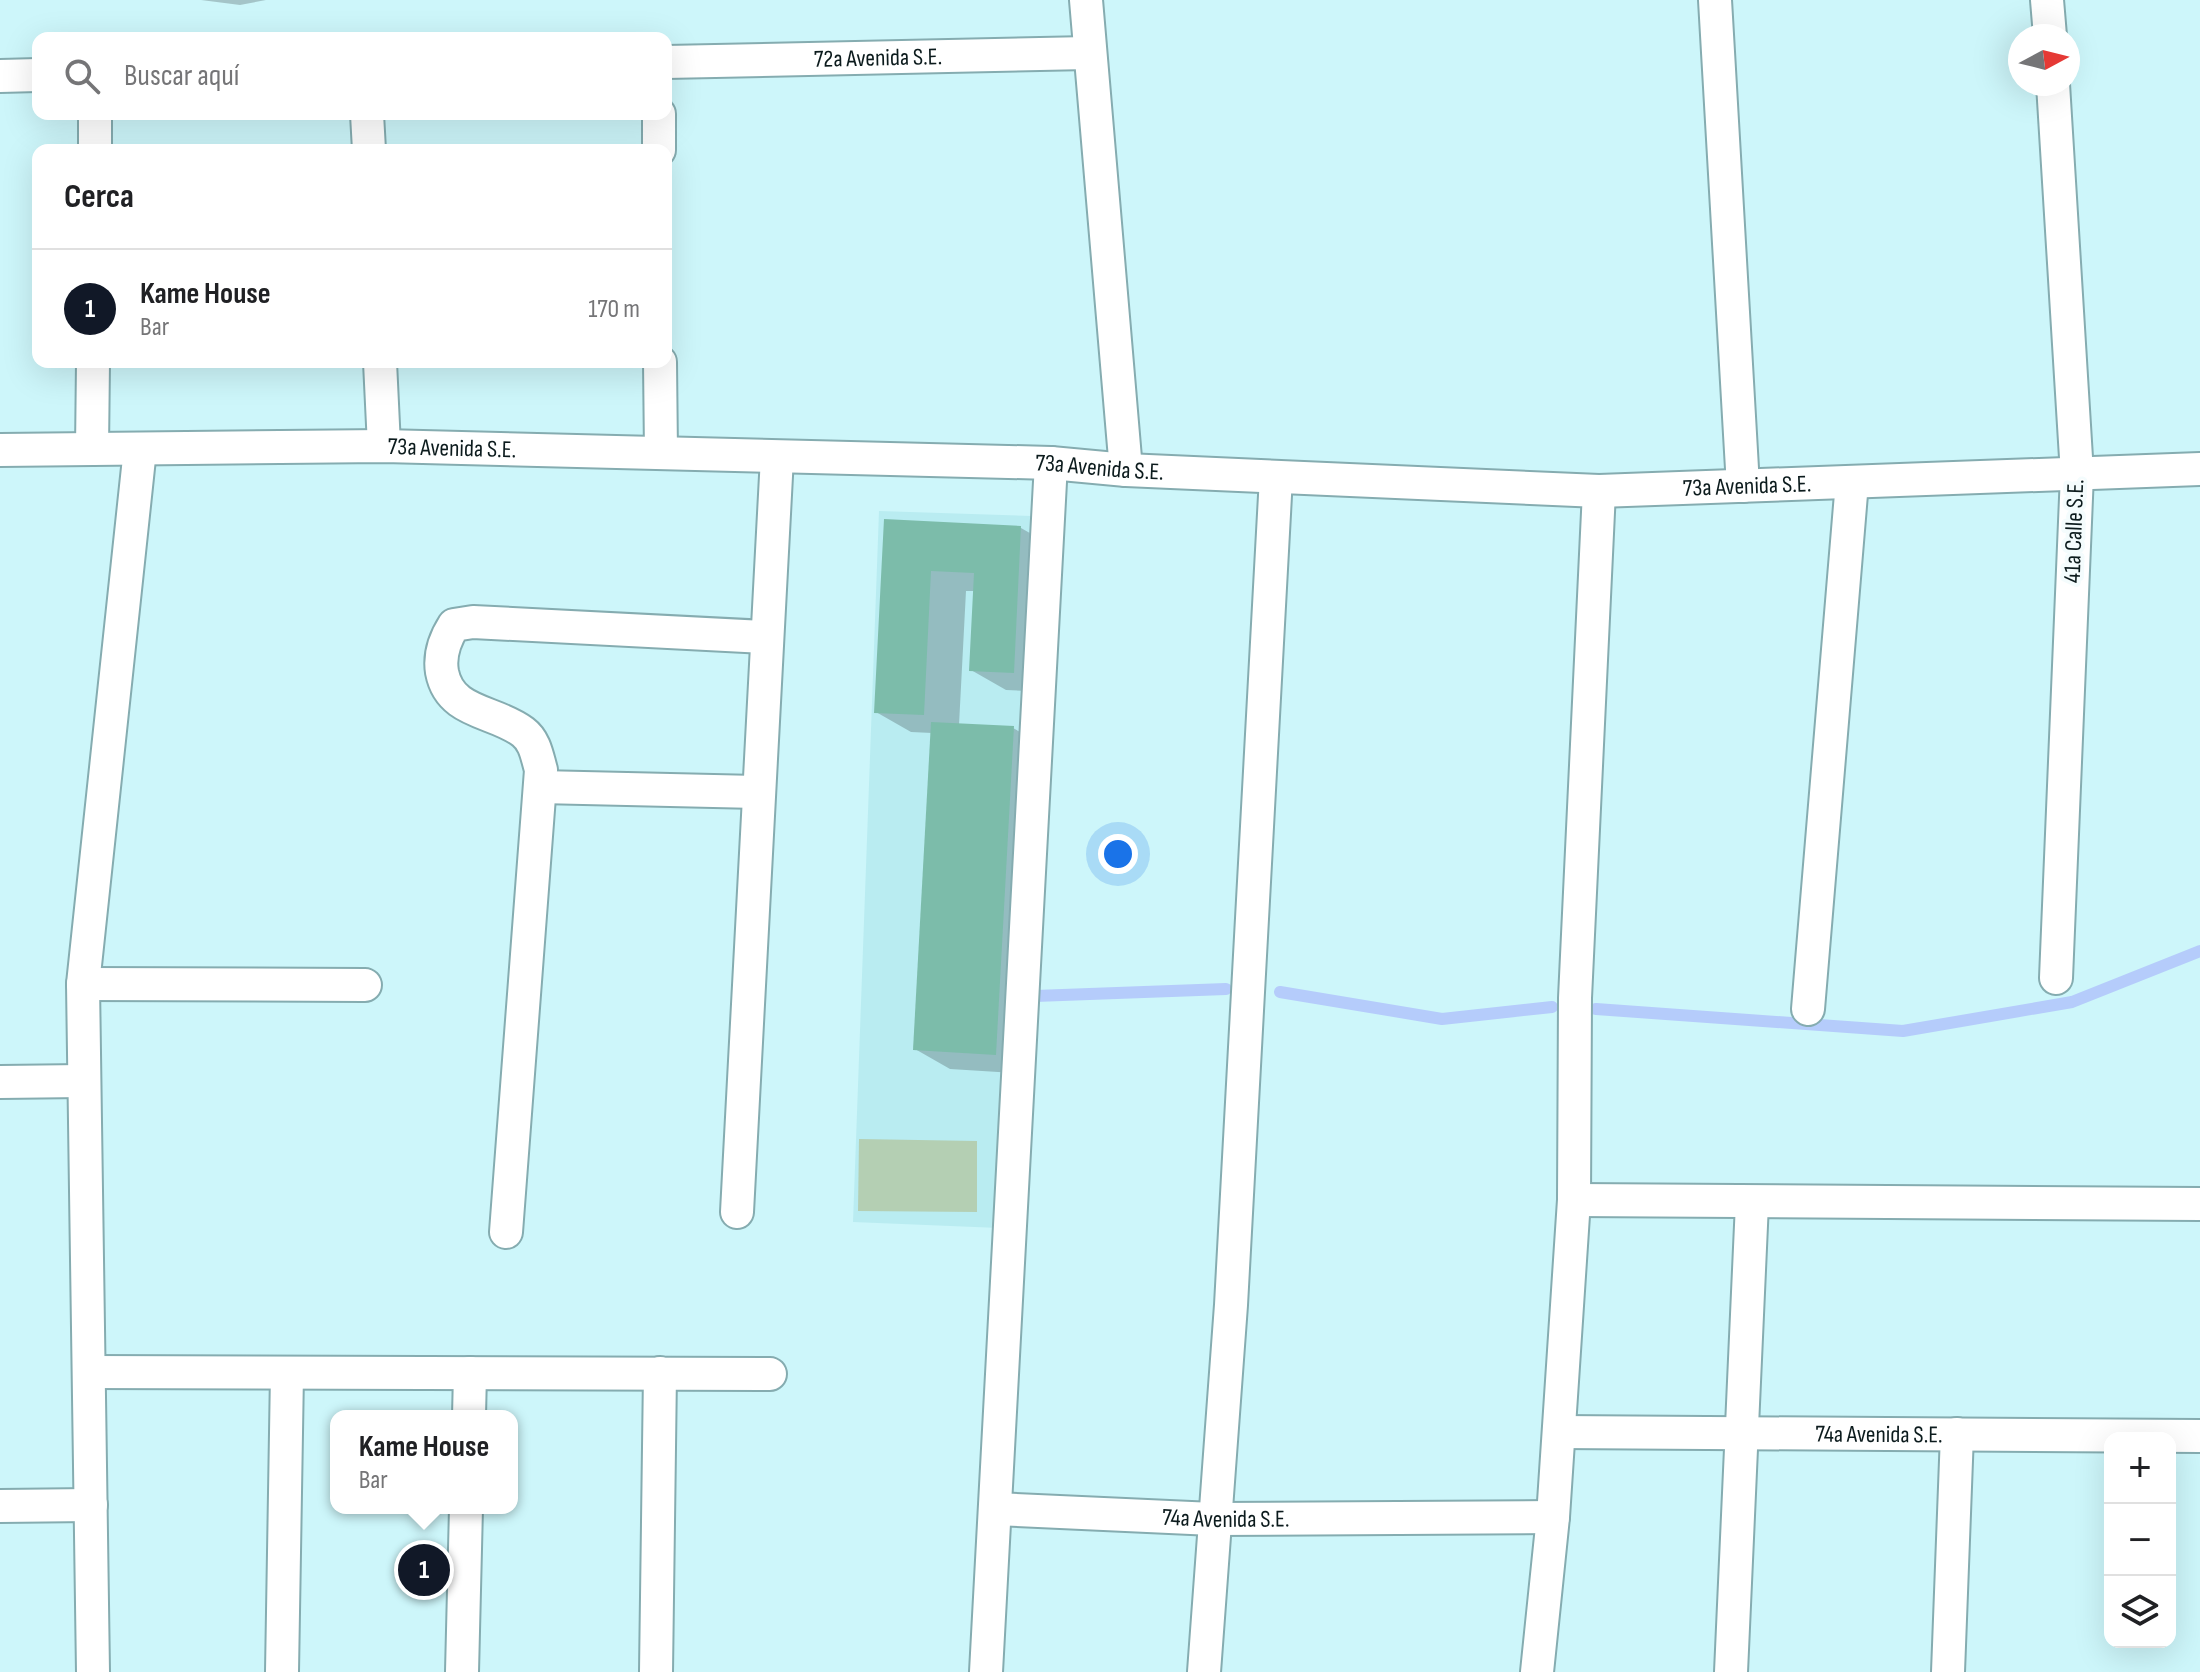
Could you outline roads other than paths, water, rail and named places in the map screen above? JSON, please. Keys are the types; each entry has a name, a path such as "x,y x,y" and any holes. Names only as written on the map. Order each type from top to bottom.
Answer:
{"street":[{"path":"1086,0 1088,53 1126,470"},
{"path":"1715,0 1743,486"},
{"path":"2047,0 2049,24"},
{"name":"72a Avenida S.E.","path":"672,62 1088,53"},
{"path":"0,76 32,75"},
{"name":"41a Calle S.E.","path":"2054,96 2077,474 2056,978"},
{"path":"95,120 95,144"},
{"path":"367,120 369,144"},
{"path":"659,120 659,144"},
{"path":"92,449 93,368"},
{"path":"380,368 384,446"},
{"path":"660,368 661,453"},
{"name":"73a Avenida S.E.","path":"0,450 384,446 1051,463 1126,470 1599,491 2200,469"},
{"path":"93,1672 83,984 140,449"},
{"path":"737,1212 777,457"},
{"path":"986,1672 1051,463"},
{"path":"1204,1672 1232,1289 1276,477"},
{"path":"1808,1009 1852,482"},
{"path":"1537,1672 1553,1517 1574,1200 1575,998 1599,491"},
{"path":"506,1232 541,770 534,744 522,731 465,706 446,689 441,667 444,642 454,625 473,622 766,637"},
{"path":"540,787 757,792"},
{"path":"83,984 365,985"},
{"path":"0,1082 83,1081"},
{"path":"1574,1200 2200,1204"},
{"path":"1731,1672 1752,1203"},
{"path":"89,1372 770,1374"},
{"path":"282,1672 287,1373"},
{"path":"469,1410 470,1373"},
{"path":"656,1672 660,1373"},
{"name":"74a Avenida S.E.","path":"1559,1432 2200,1436"},
{"path":"1948,1672 1957,1434"},
{"path":"0,1506 91,1505"},
{"name":"74a Avenida S.E.","path":"996,1509 1213,1519 1553,1517"},
{"path":"462,1672 466,1514"}],"waterway":[{"path":"1596,1009 1903,1031 2072,1002 2200,951"},
{"path":"1035,996 1226,989"},
{"path":"1280,992 1442,1019 1552,1007"}],"place":[{"name":"Kame House","path":"424,1570"}]}
